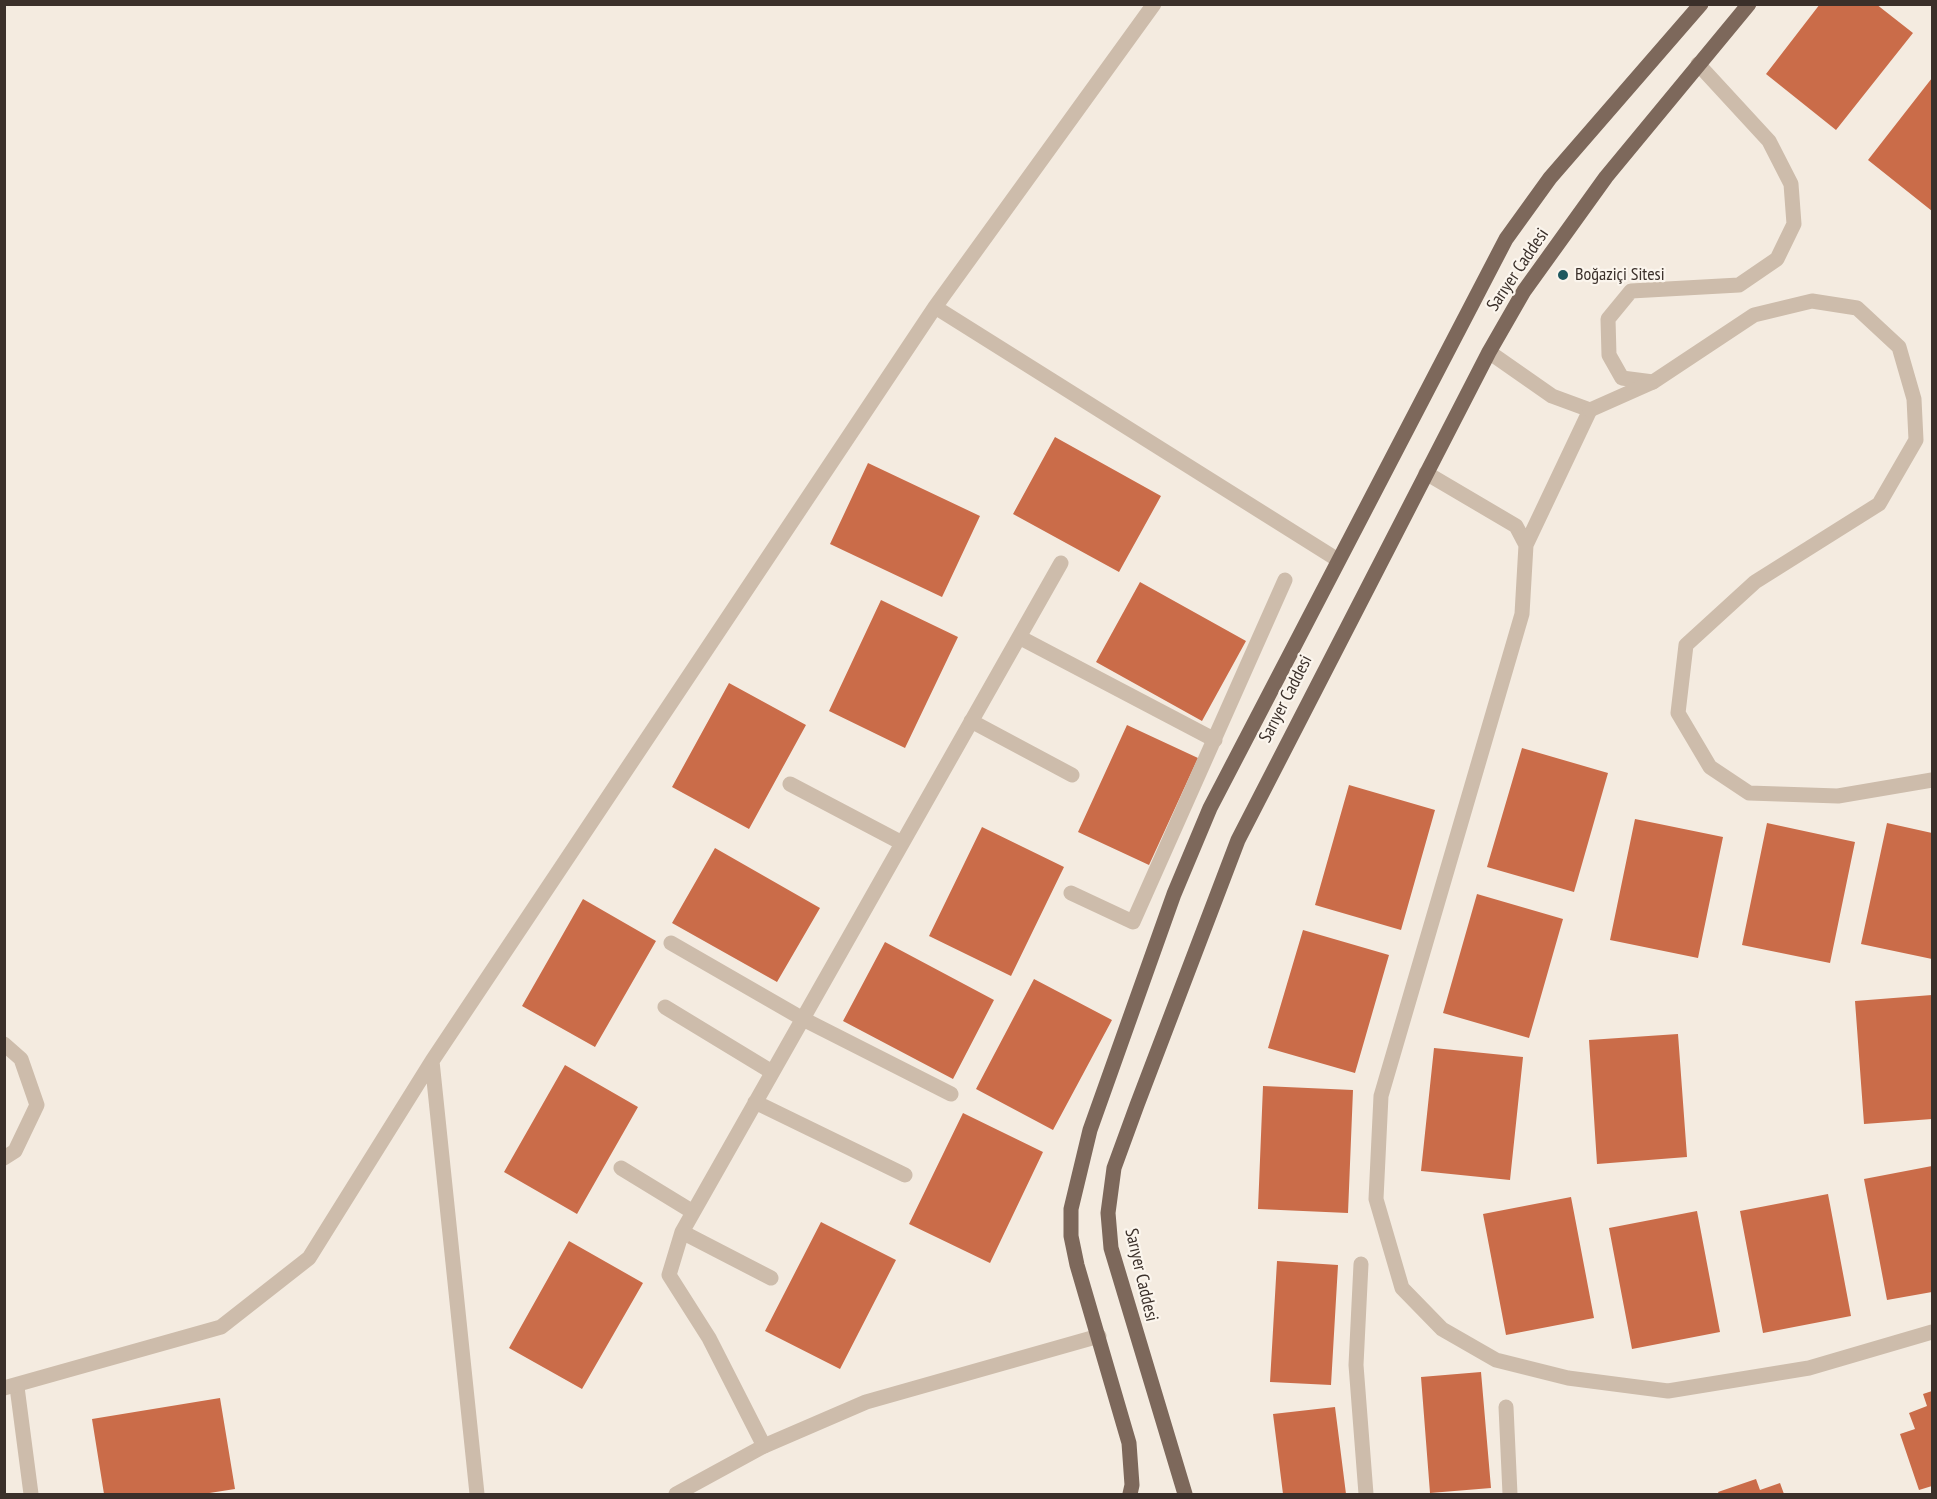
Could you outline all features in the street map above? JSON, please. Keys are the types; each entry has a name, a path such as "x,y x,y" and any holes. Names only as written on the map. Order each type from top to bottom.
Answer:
{"main road":[{"name":"Sarıyer Caddesi","path":"1130,1494 1132,1485 1129,1443 1077,1265 1071,1236 1071,1209 1090,1130 1174,894 1210,808 1506,239 1550,178 1701,4"},
{"name":"Sarıyer Caddesi","path":"1185,1494 1111,1248 1108,1213 1114,1168 1238,840 1489,352 1524,291 1606,177 1749,4"}],"street":[{"path":"31,1494 11,1388 221,1327 309,1258 432,1061 935,307 1154,4"},
{"path":"1653,382 1622,378 1609,355 1608,319 1631,291 1739,285 1777,259 1794,224 1791,183 1769,141 1698,64"},
{"path":"1932,781 1838,796 1749,793 1710,767 1678,712 1686,645 1755,582 1879,504 1916,440 1914,399 1899,347 1857,308 1812,301 1754,315 1653,382 1590,410 1526,545 1522,614 1381,1096 1376,1199 1402,1288 1442,1329 1496,1360 1568,1378 1668,1390 1809,1368 1932,1332"},
{"path":"935,307 1338,560"},
{"path":"1489,352 1552,396 1590,410"},
{"path":"1426,473 1516,526 1526,545"},
{"path":"764,1446 709,1338 669,1275 682,1232 1061,563"},
{"path":"1071,893 1133,922 1285,579"},
{"path":"1019,637 1215,740"},
{"path":"971,721 1072,775"},
{"path":"790,784 902,843"},
{"path":"671,943 803,1019 951,1094"},
{"path":"665,1007 772,1072"},
{"path":"4,1044 21,1059 37,1105 15,1151 4,1158"},
{"path":"432,1061 477,1494"},
{"path":"755,1102 905,1175"},
{"path":"621,1168 693,1212"},
{"path":"682,1232 771,1278"},
{"path":"1361,1264 1356,1365 1365,1494"},
{"path":"676,1494 764,1446 866,1402 1099,1336"},
{"path":"1506,1407 1510,1494"}],"building":[{"path":"1820,4 1876,4 1913,33 1836,130 1766,74"},
{"path":"1932,78 1932,211 1868,160"},
{"path":"1055,437 1161,496 1119,572 1013,514"},
{"path":"868,463 980,516 942,597 830,544"},
{"path":"1140,582 1246,641 1202,721 1096,662"},
{"path":"881,600 958,637 905,748 829,711"},
{"path":"729,683 806,725 749,829 672,787"},
{"path":"1127,725 1198,758 1149,865 1078,832"},
{"path":"1522,748 1608,773 1574,892 1487,867"},
{"path":"1349,785 1435,810 1401,930 1315,905"},
{"path":"1635,819 1723,837 1698,958 1610,940"},
{"path":"1767,823 1855,842 1830,963 1742,945"},
{"path":"1887,823 1932,833 1932,959 1861,944"},
{"path":"982,827 1064,867 1011,976 929,936"},
{"path":"715,848 820,908 777,982 672,923"},
{"path":"1477,894 1563,919 1529,1038 1443,1013"},
{"path":"583,899 656,941 595,1047 522,1006"},
{"path":"1303,930 1389,955 1355,1073 1268,1048"},
{"path":"885,942 994,1000 953,1079 843,1021"},
{"path":"1034,979 1112,1020 1053,1130 976,1089"},
{"path":"1932,995 1932,1119 1864,1124 1855,1001"},
{"path":"1678,1034 1687,1157 1597,1164 1589,1040"},
{"path":"1434,1048 1523,1057 1510,1180 1421,1171"},
{"path":"565,1065 638,1107 577,1214 504,1172"},
{"path":"1263,1086 1353,1090 1348,1213 1258,1209"},
{"path":"963,1113 1043,1152 990,1263 909,1224"},
{"path":"1932,1166 1932,1292 1887,1300 1864,1179"},
{"path":"1828,1194 1851,1316 1763,1333 1740,1211"},
{"path":"1571,1197 1594,1318 1506,1335 1483,1214"},
{"path":"1697,1211 1720,1332 1632,1349 1609,1228"},
{"path":"821,1222 896,1260 840,1369 765,1331"},
{"path":"569,1241 643,1283 582,1389 509,1348"},
{"path":"1277,1261 1338,1265 1331,1385 1270,1382"},
{"path":"1481,1372 1491,1488 1430,1493 1421,1377"},
{"path":"1932,1391 1932,1486 1919,1490 1900,1434 1915,1429 1909,1413 1927,1406 1923,1394"},
{"path":"220,1398 235,1489 203,1494 104,1494 92,1419"},
{"path":"1335,1407 1346,1494 1283,1494 1273,1414"},
{"path":"1756,1479 1760,1490 1780,1483 1784,1494 1719,1494 1718,1492"}],"place":[{"name":"Boğaziçi Sitesi","path":"1563,275"}]}
